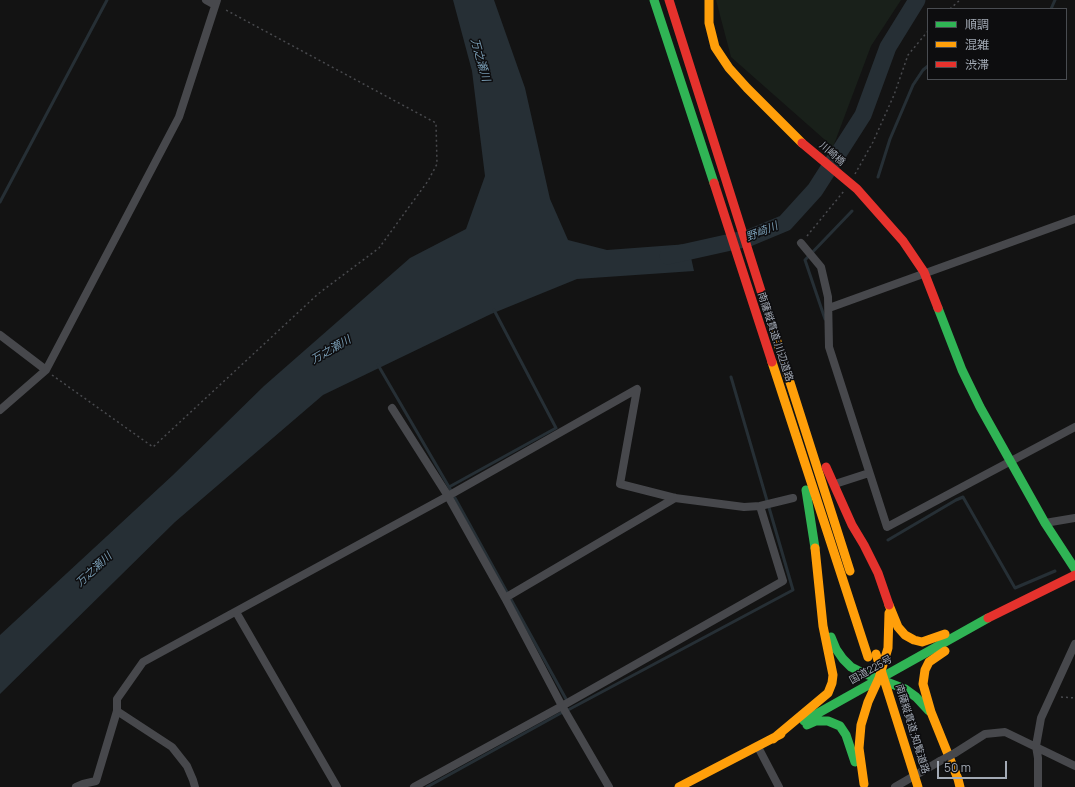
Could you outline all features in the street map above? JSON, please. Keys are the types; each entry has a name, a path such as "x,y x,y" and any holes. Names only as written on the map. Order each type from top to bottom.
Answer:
{"main road":[{"name":"南薩縦貫道;川辺道路","path":"654,0 759,324 880,679"},
{"name":"南薩縦貫道;川辺道路","path":"669,0 853,579"},
{"name":"川崎橋","path":"709,0 709,23 715,46 729,68 801,142 849,184 857,189 903,241 924,272 962,370 980,407 1045,523 1075,569"},
{"path":"759,324 784,423 806,486 813,529 823,626 832,675 832,683 828,693 773,739"},
{"path":"772,326 830,479 852,525 878,573 887,601 898,627 905,635 922,642 993,615"},
{"name":"国道225号","path":"679,787 773,739 993,615 1075,575"},
{"path":"821,600 829,632 836,649 843,659 852,667 863,673 905,689 916,697 931,712"},
{"path":"865,785 859,748 861,725 868,702 880,679 888,648 890,623 887,601"},
{"path":"960,787 931,712 923,684 924,670 929,662 993,615"},
{"name":"南薩縦貫道;川辺道路","path":"869,632 872,656"},
{"name":"南薩縦貫道;知覧道路","path":"880,679 910,787"},
{"name":"南薩縦貫道;知覧道路","path":"880,679 918,787"},
{"path":"773,739 816,721 828,721 840,726 846,735 853,758 865,785"}],"street":[{"path":"0,410 46,370 179,117 216,2 206,0"},
{"path":"829,308 924,272 1075,219"},
{"path":"801,244 821,267 825,280 829,308 829,347 887,527 1075,427"},
{"path":"0,335 46,370"},
{"path":"76,787 96,781 117,711 117,700 143,662 448,496 637,389 620,484 675,498 744,507 760,506 793,498"},
{"path":"392,408 448,496 507,596 562,706 609,787"},
{"path":"835,484 870,473"},
{"path":"507,596 675,498"},
{"path":"414,787 562,706 784,581 760,506"},
{"path":"1045,523 1075,518"},
{"path":"236,612 338,787"},
{"path":"1038,787 1038,758 1036,746 1041,718 1075,644"},
{"path":"117,711 172,747 187,766 195,787"},
{"path":"895,787 985,734 1004,732 1075,766"},
{"path":"758,747 779,787"}],"path":[{"path":"951,8 960,0"},
{"path":"46,370 153,447 318,294 379,248 428,181 437,164 436,123 216,2"},
{"path":"801,244 849,184 873,142 894,95 908,55 927,32"},
{"path":"1051,695 1075,698"}],"shaded area":[{"path":"716,0 901,0 871,46 833,147 731,57"}],"water":[{"name":"万之瀬川","path":"453,0 494,0 525,88 550,199 568,240 607,250 688,244 694,271 577,279 491,314 323,395 175,522 0,694 0,635 173,475 264,386 410,258 466,229 485,176 472,71"}],"waterway":[{"path":"0,202 107,0"},
{"name":"野崎川","path":"668,256 749,238 785,223 815,190 863,115 888,47 917,0"},
{"path":"1051,8 1055,0"},
{"path":"878,177 890,139 913,85 923,70 927,67"},
{"path":"825,319 805,260 852,211"},
{"path":"451,491 449,487 556,428 494,310"},
{"path":"378,365 449,487"},
{"path":"568,710 793,590 731,377"},
{"path":"888,540 963,497 1015,588 1055,571"},
{"path":"455,498 566,699"},
{"path":"427,787 561,713"}],"traffic: fast":[{"path":"654,0 714,183"},
{"path":"938,308 962,370 980,407 1045,523 1075,569"},
{"path":"806,490 815,548"},
{"path":"804,721 988,618"},
{"path":"831,637 836,649 851,667 905,689 916,697 929,711"},
{"path":"807,725 816,721 828,721 840,726 846,735 855,762"}],"traffic: slow":[{"path":"709,0 709,23 715,47 729,68 747,88 802,143"},
{"path":"768,313 850,571"},
{"path":"772,362 868,657"},
{"path":"773,739 828,693 832,683 833,675 823,626 815,548"},
{"path":"889,605 898,627 905,635 914,640 922,642 945,634"},
{"path":"864,784 859,748 861,725 868,702 879,678 888,648 889,613"},
{"path":"945,651 929,662 925,670 923,684 931,712 960,787"},
{"path":"876,654 918,787"},
{"path":"679,787 781,734"}],"traffic: jam":[{"path":"669,0 768,313"},
{"path":"802,143 857,189 903,241 924,272 938,308"},
{"path":"714,183 772,362"},
{"path":"826,467 852,525 878,573 889,605"},
{"path":"988,618 1075,575"}]}
